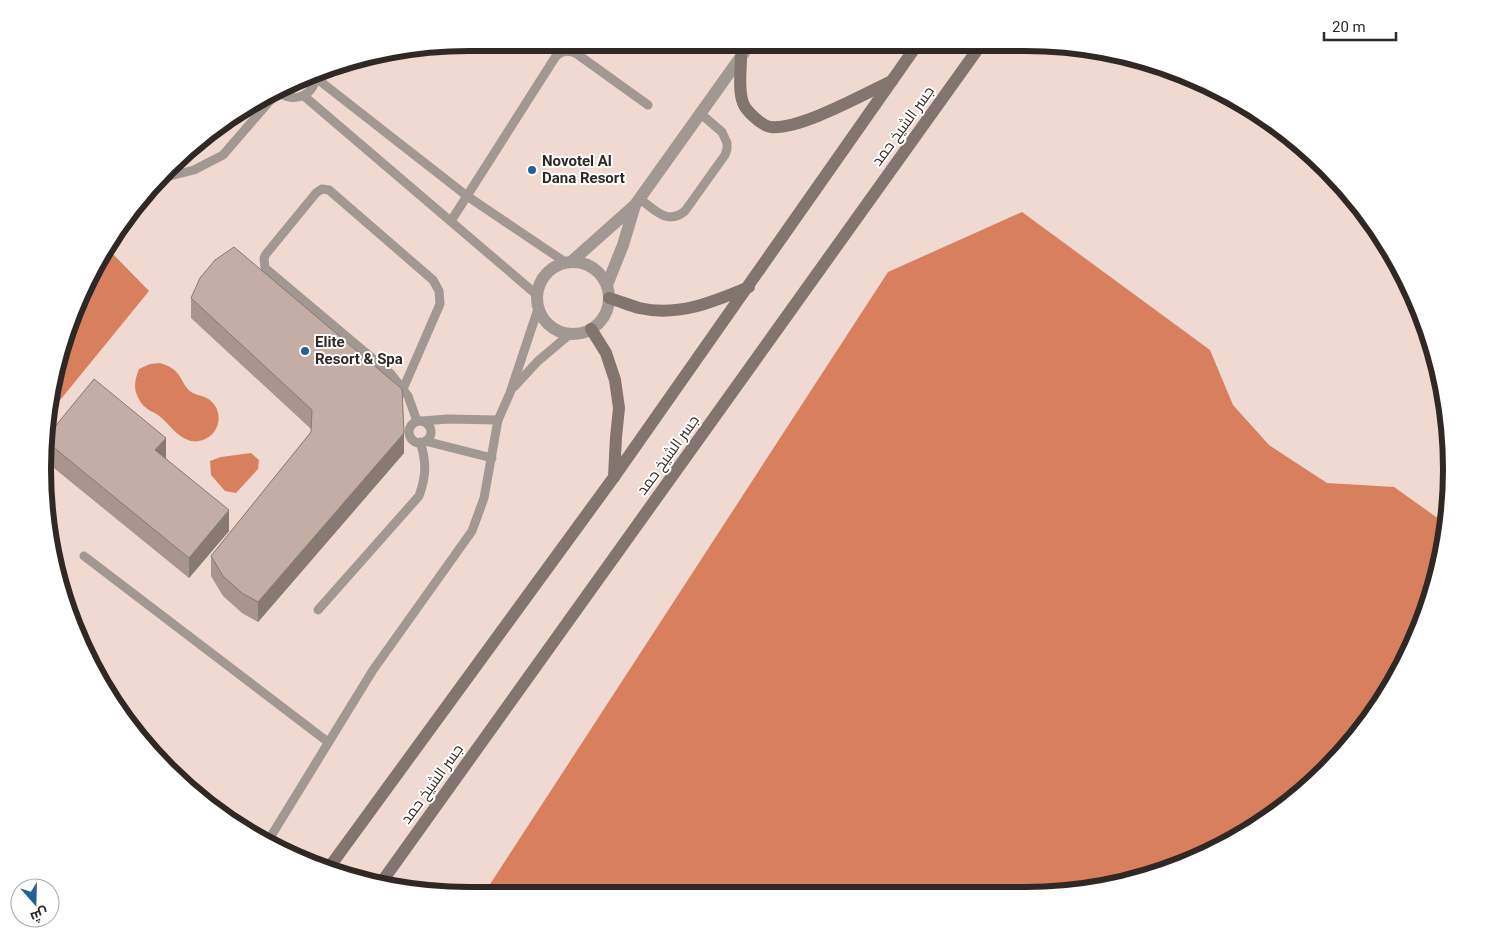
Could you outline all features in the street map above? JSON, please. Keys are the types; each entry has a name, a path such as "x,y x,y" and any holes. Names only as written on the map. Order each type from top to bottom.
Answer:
{"main road":[{"name":"جسر الشيخ حمد","path":"332,864 614,477 913,51"},
{"name":"جسر الشيخ حمد","path":"384,878 976,51"},
{"path":"741,57 740,82 744,103 752,116 770,127 804,122 892,81"},
{"path":"608,292 640,308 680,310 700,306 749,287"},
{"path":"591,329 606,353 615,380 619,408 614,477"}],"street":[{"path":"568,262 637,202 745,51"},
{"path":"608,292 601,276 593,268 582,263 568,262 556,266 542,278 536,295 538,309 543,318 559,332 581,333 591,329 601,321 607,310 608,292 637,202"}],"lane":[{"path":"451,221 556,56 560,53 565,51 577,54 648,105"},
{"path":"320,79 467,196 568,262"},
{"path":"283,95 290,98 304,96 314,85 315,81"},
{"path":"304,96 536,295"},
{"path":"172,176 194,170 223,155 269,102"},
{"path":"637,202 662,215 674,217 685,211 725,155 727,143 722,132 701,114"},
{"path":"403,388 440,304 437,285 329,190 322,189 316,193 266,254 264,258 265,268 392,374 403,388 420,421 428,425 430,436 422,442"},
{"path":"271,837 373,670 472,531 484,498 498,420 510,393 538,309"},
{"path":"510,393 538,361 570,334"},
{"path":"492,458 412,439 409,431 413,423 420,421 498,420"},
{"path":"318,610 419,496 424,483 426,468 422,442"},
{"path":"84,556 328,742"}],"shaded area":[{"path":"1022,212 1210,350 1233,405 1269,445 1327,483 1394,487 1439,519 1435,550 1421,603 1400,654 1387,678 1339,744 1300,783 1279,800 1234,831 1210,844 1159,865 1133,873 1080,883 1025,887 488,887 888,272"},
{"path":"112,253 149,291 56,405 65,361 73,335 94,284"},
{"path":"160,363 178,373 189,390 213,403 217,409 219,420 215,431 210,436 198,441 190,441 141,403 135,388 139,369 150,364"},
{"path":"251,453 259,460 258,469 236,493 225,491 211,475 210,461 221,457"}],"building":[{"path":"234,247 402,389 404,433 258,602 242,593 223,576 211,556 311,432 312,410 191,298 200,278 215,260"},
{"path":"94,379 166,438 155,450 229,510 189,558 52,446 53,428"}],"place":[{"name":"Novotel Al Dana Resort","path":"532,170"},
{"name":"Elite Resort & Spa","path":"305,351"}]}
